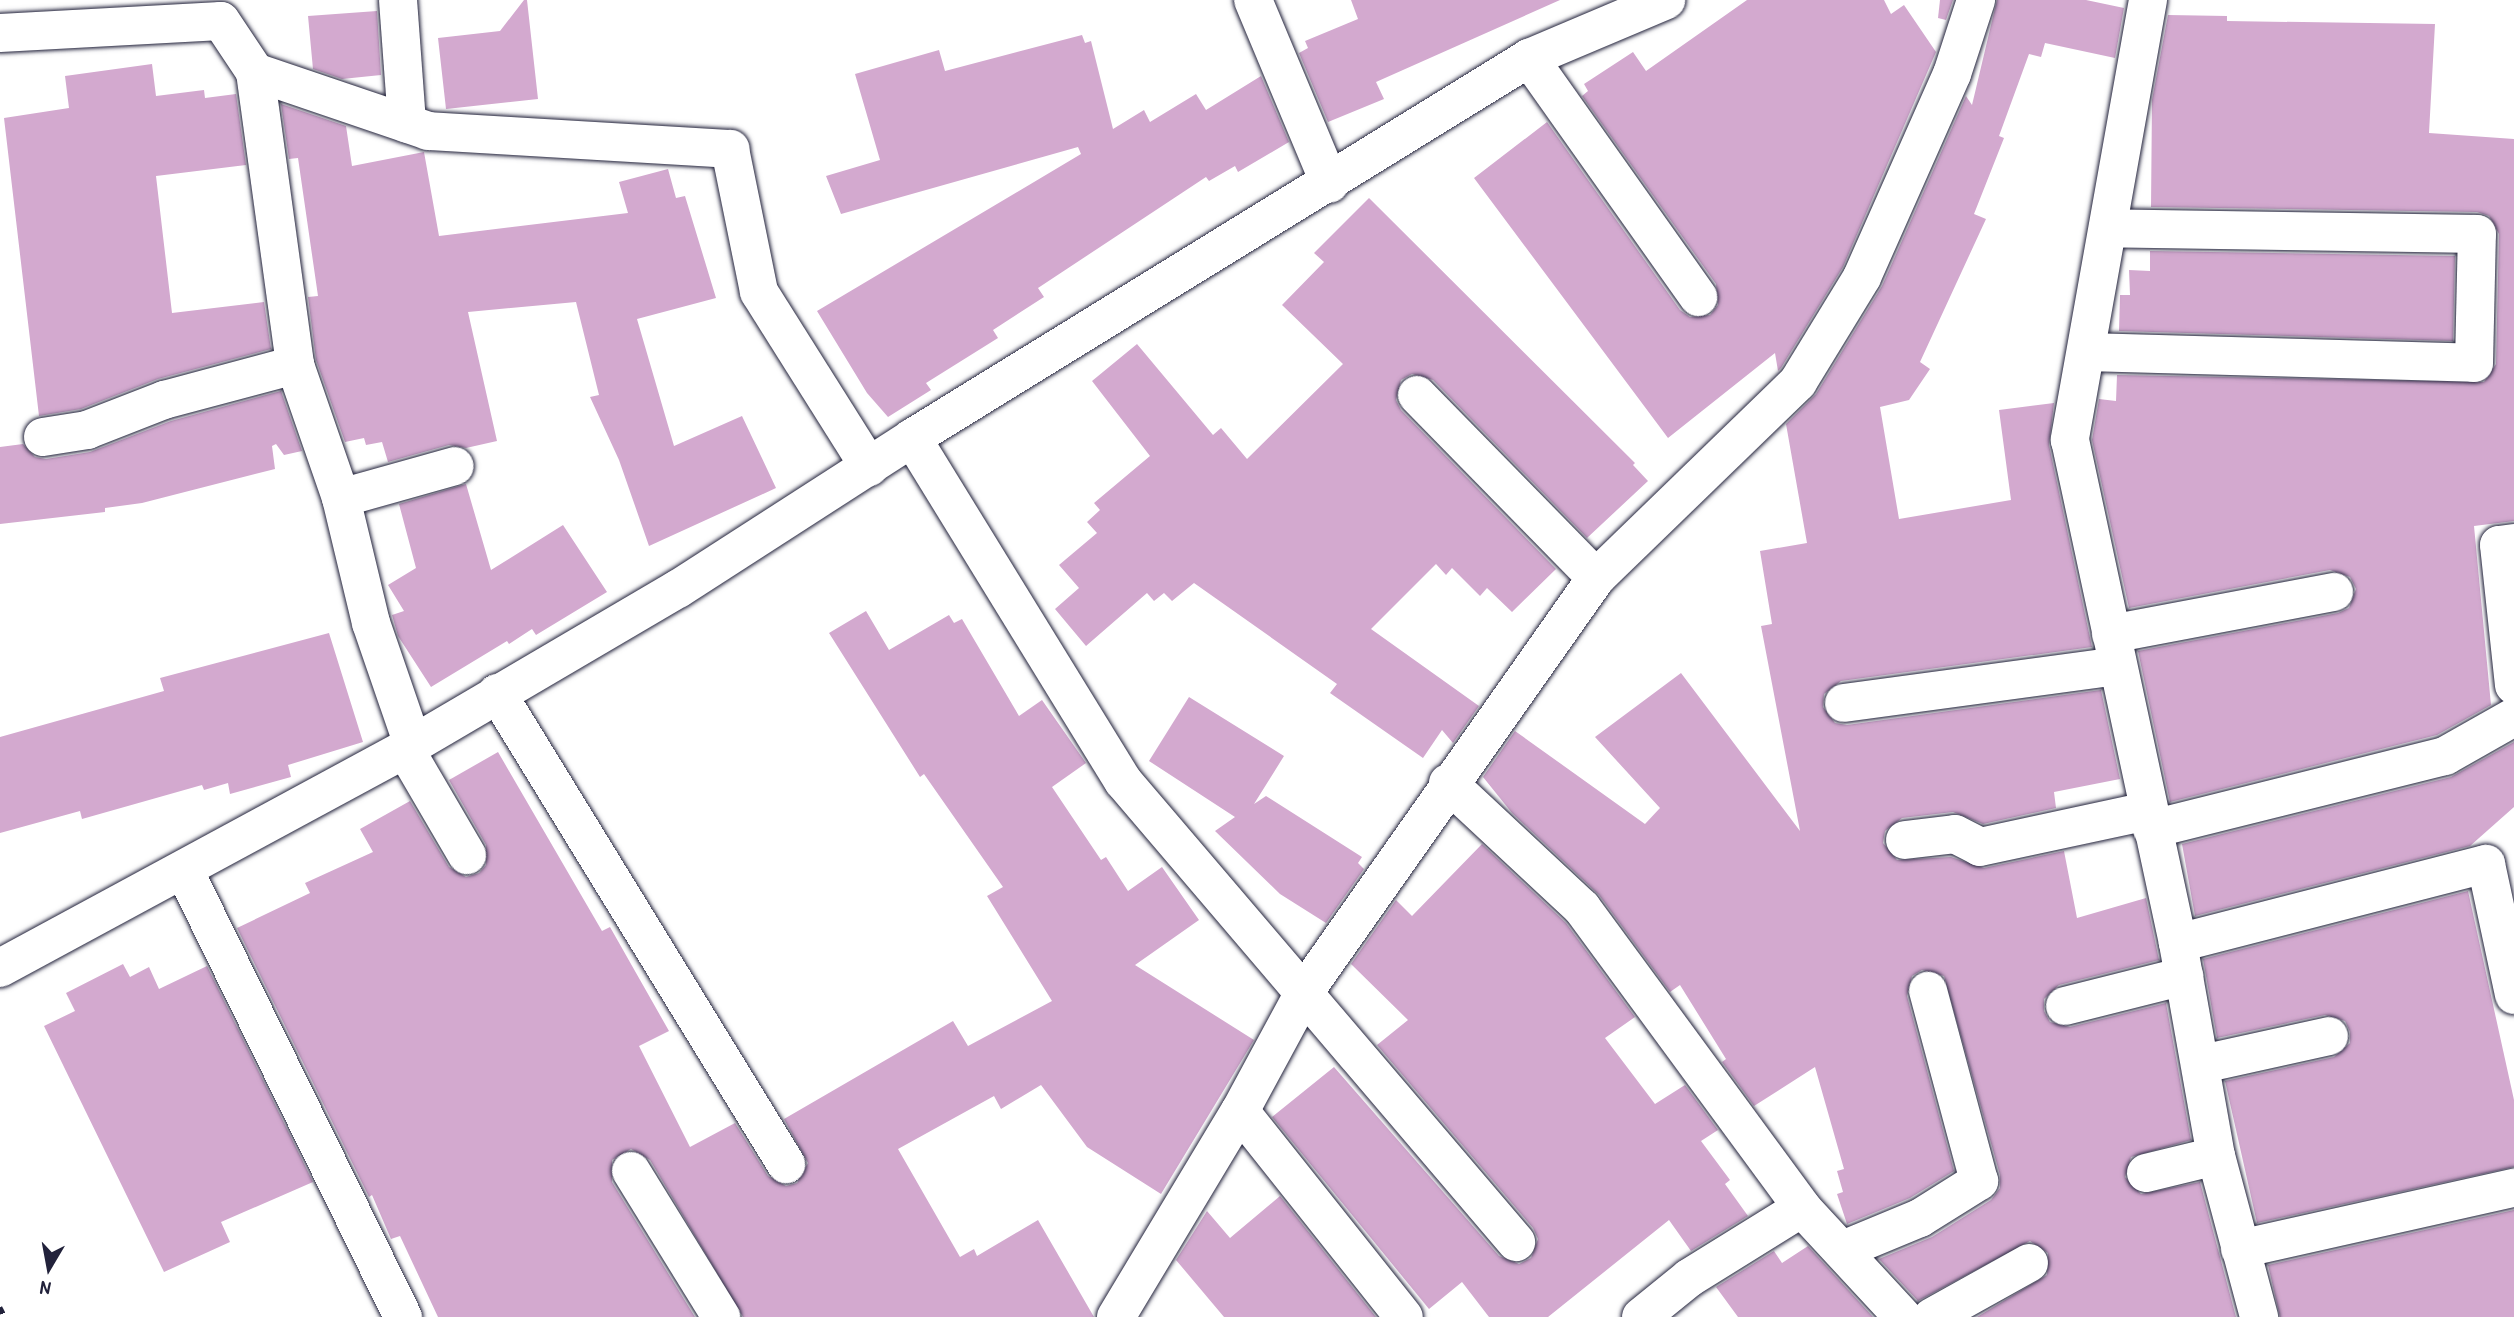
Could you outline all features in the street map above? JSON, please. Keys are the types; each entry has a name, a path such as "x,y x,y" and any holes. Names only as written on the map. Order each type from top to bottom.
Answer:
{"street":[{"path":"398,0 407,124"},
{"path":"1254,0 1330,184"},
{"path":"0,968 409,747 678,589 912,438 1330,184 1529,58 1666,0"},
{"path":"1116,1317 1240,1111 1305,991 1448,783 1596,578 1798,382 1862,277 1952,74 1976,0"},
{"path":"2148,0 2070,440 2181,959 2202,1064 2216,1156 2259,1317"},
{"path":"0,33 221,21 255,72 295,365 341,498 370,623 409,747 467,855"},
{"path":"1529,58 1698,297"},
{"path":"255,72 428,131 730,149 759,292 869,467"},
{"path":"2087,352 2474,363 2477,234 2108,228"},
{"path":"43,437 86,430 164,400 295,365"},
{"path":"1417,395 1596,578"},
{"path":"912,438 1123,781 1305,991 1516,1242"},
{"path":"341,498 455,466"},
{"path":"2514,543 2498,545 2514,685"},
{"path":"1844,703 2115,650 2334,592"},
{"path":"497,693 786,1164"},
{"path":"1905,840 1955,834 1980,847 2150,820 2445,756 2514,718"},
{"path":"1448,783 1582,908 1802,1208 1844,1250 1903,1317"},
{"path":"2065,1006 2181,959 2486,864 2514,995"},
{"path":"184,870 404,1317"},
{"path":"1844,1250 1920,1218 1979,1181 1928,991"},
{"path":"2202,1064 2329,1036"},
{"path":"1240,1111 1404,1317"},
{"path":"2146,1173 2216,1156"},
{"path":"631,1171 721,1317"},
{"path":"2240,1249 2514,1188"},
{"path":"1642,1317 1689,1278 1802,1208"},
{"path":"1932,1317 2029,1264"}],"path":[{"path":"0,1307 5,1317"}],"building":[{"path":"524,0 527,0 538,99 446,109 438,38 500,31"},
{"path":"1351,0 1560,0 1376,82 1384,99 1328,122 1299,53 1308,48 1305,41 1358,19"},
{"path":"1747,0 1884,0 1891,14 1904,5 1936,52 1843,267 1781,368 1778,371 1775,353 1668,438 1474,178 1547,122 1680,310 1690,317 1710,315 1718,305 1716,284 1582,96 1588,91 1584,84 1633,52 1646,71"},
{"path":"1940,0 1953,0 1946,20 1938,18"},
{"path":"1997,0 2086,0 2124,8 2115,58 2045,43 2041,57 2029,54 1999,136 2004,138 1974,214 1986,219 1920,362 1930,369 1909,400 1880,407 1899,519 2011,500 1999,410 2054,403 2049,445 2092,647 1841,681 1824,694 1823,707 1835,723 1847,725 2101,690 2120,779 2054,792 2056,808 1983,824 1953,812 1902,818 1885,831 1883,843 1897,860 1951,857 1984,868 2064,851 2077,918 2146,898 2159,960 2059,985 2044,999 2044,1011 2050,1022 2070,1027 2166,1003 2191,1140 2131,1157 2125,1177 2141,1194 2200,1182 2236,1317 1977,1317 2047,1275 2048,1253 2030,1241 1918,1301 1879,1259 1932,1237 1991,1200 2000,1188 2000,1175 1944,976 1922,970 1912,976 1907,996 1954,1171 1910,1198 1847,1224 1837,1194 1843,1192 1837,1171 1844,1169 1815,1067 1754,1106 1722,1062 1726,1059 1680,985 1670,992 1599,895 1512,813 1483,777 1515,731 1645,824 1660,808 1595,737 1681,673 1800,831 1761,626 1772,624 1760,551 1807,543 1786,424 1816,394 1882,286 1966,96 1972,105"},
{"path":"377,11 381,75 342,79 313,69 308,16"},
{"path":"2168,15 2227,16 2227,21 2435,24 2429,133 2514,139 2514,521 2474,526 2491,705 2437,735 2170,802 2138,651 2338,613 2349,608 2356,589 2350,577 2330,570 2129,608 2092,440 2099,399 2116,401 2117,375 2484,382 2496,364 2499,234 2489,216 2477,212 2151,207 2152,100"},
{"path":"1082,35 1085,43 1091,41 1113,129 1144,110 1150,122 1196,94 1206,110 1261,76 1289,142 1238,172 1235,166 1209,181 1206,177 1038,288 1044,297 993,330 998,338 926,383 931,390 888,417 867,393 817,311 1081,154 1078,147 841,214 826,176 880,160 855,74 939,50 945,71"},
{"path":"152,64 156,96 204,90 205,98 236,94 246,165 156,176 172,313 264,302 271,349 158,379 81,409 39,416 4,118 69,108 65,76"},
{"path":"281,104 346,126 352,166 424,152 439,236 628,213 619,182 668,169 676,198 685,196 716,298 637,319 674,446 742,416 776,488 649,546 619,460 590,397 599,395 576,302 468,312 497,441 466,448 449,445 388,462 382,442 366,445 364,438 345,442 316,360 308,297 318,296 298,158 289,159"},
{"path":"1369,198 1635,463 1633,465 1648,481 1587,538 1433,380 1412,374 1401,380 1396,400 1401,410 1556,569 1512,612 1487,588 1480,596 1452,568 1446,575 1436,564 1371,629 1479,706 1453,743 1442,730 1423,758 1330,693 1337,684 1194,583 1172,601 1164,593 1154,601 1147,593 1086,646 1055,609 1079,588 1059,565 1097,533 1087,522 1100,510 1094,503 1150,456 1092,381 1137,344 1213,435 1221,428 1247,459 1343,364 1282,305 1324,262 1314,253"},
{"path":"2150,251 2455,256 2453,341 2119,331 2120,295 2130,295 2129,270 2150,271"},
{"path":"281,391 302,451 284,455 276,444 272,446 275,469 142,503 105,508 105,512 0,524 0,447 23,444 35,457 46,459 90,452 171,421"},
{"path":"466,484 491,570 563,525 607,592 536,635 532,629 509,644 507,641 431,687 398,636 392,615 404,611 388,585 416,568 399,504"},
{"path":"866,611 889,650 949,615 954,623 962,619 1019,716 1042,700 1086,763 1052,787 1101,860 1106,857 1128,891 1162,867 1199,920 1135,965 1254,1040 1161,1194 1087,1147 1041,1085 1001,1109 994,1096 898,1149 960,1257 974,1249 977,1256 1038,1220 1094,1317 743,1317 650,1160 631,1149 612,1160 612,1182 695,1317 438,1317 400,1236 391,1239 372,1195 369,1197 237,928 310,893 305,883 373,852 360,829 410,801 449,867 466,877 479,873 486,865 486,845 449,780 498,752 602,931 610,927 669,1031 639,1046 690,1147 735,1123 768,1176 786,1186 797,1183 808,1163 784,1119 953,1021 968,1046 1052,1001 987,896 1003,887 924,774 920,777 829,633"},
{"path":"329,633 363,742 288,765 291,777 230,794 228,783 204,790 202,785 82,819 80,811 0,833 0,737 164,691 160,678"},
{"path":"1189,697 1284,756 1254,804 1266,796 1362,857 1358,863 1364,869 1326,923 1280,894 1215,831 1235,817 1149,761"},
{"path":"2514,742 2514,807 2470,846 2195,916 2182,844 2451,777"},
{"path":"1482,844 1566,923 1635,1017 1605,1038 1655,1104 1685,1085 1718,1130 1701,1141 1730,1180 1725,1184 1748,1216 1691,1251 1669,1220 1548,1317 1489,1317 1462,1282 1429,1309 1272,1117 1334,1067 1499,1256 1519,1264 1531,1258 1538,1239 1533,1228 1377,1045 1408,1020 1351,964 1396,900 1412,916"},
{"path":"2468,891 2514,1100 2514,1167 2257,1223 2225,1081 2334,1057 2350,1043 2350,1032 2345,1021 2325,1015 2217,1038 2203,959"},
{"path":"123,964 130,977 149,967 159,989 207,966 313,1182 221,1222 230,1242 164,1272 44,1026 75,1011 66,993"},
{"path":"1280,1196 1376,1317 1224,1317 1176,1260 1207,1211 1230,1238"},
{"path":"2514,1210 2514,1317 2280,1317 2268,1265"},
{"path":"1808,1246 1873,1317 1738,1317 1716,1287 1774,1251 1782,1263"}]}
